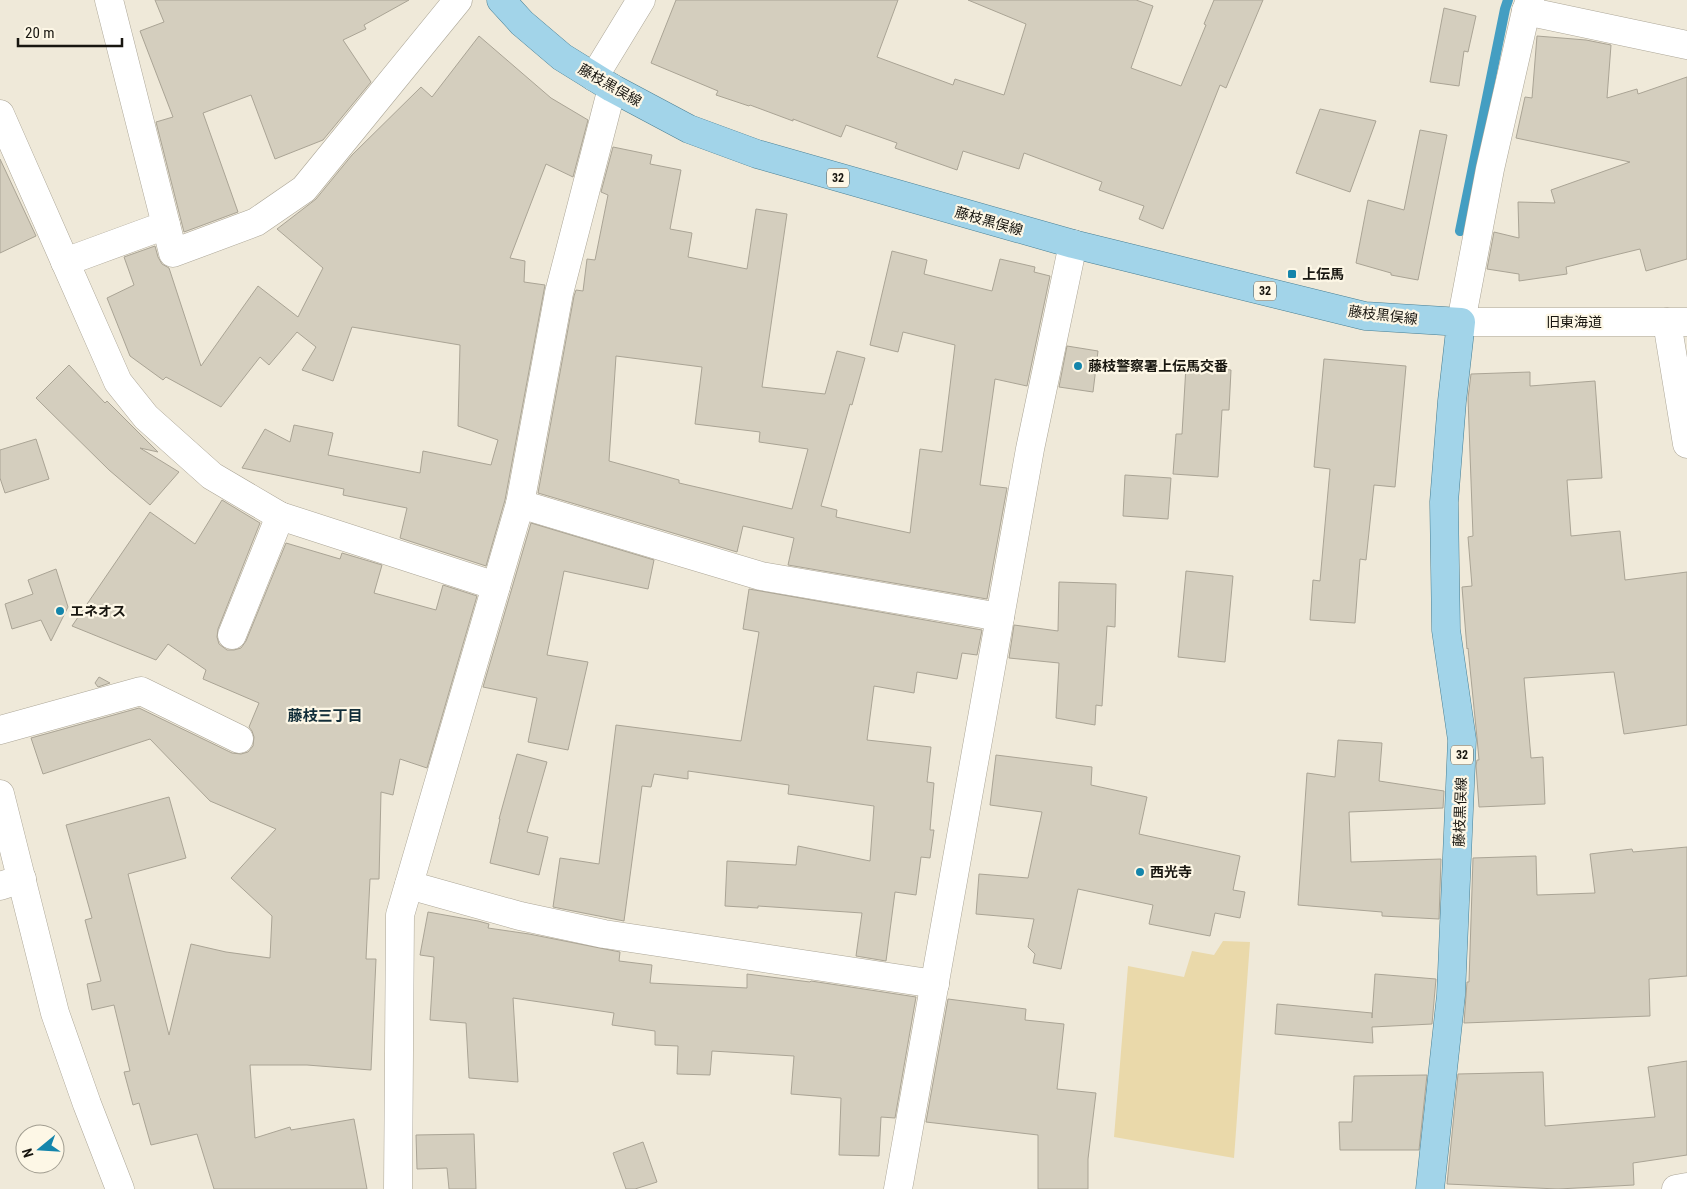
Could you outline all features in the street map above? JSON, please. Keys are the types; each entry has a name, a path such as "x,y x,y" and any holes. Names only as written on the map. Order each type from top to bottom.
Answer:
{"main road":[{"name":"藤枝黒俣線","path":"501,0 522,23 562,57 603,82 689,129 757,154 1073,244 1365,316 1460,322 1444,502 1446,630 1462,740 1451,995 1430,1189"}],"street":[{"path":"109,0 173,253 256,222 304,189 458,0"},
{"path":"398,1189 400,915 520,504 559,293 603,82 641,0"},
{"path":"1460,322 1490,169 1528,5 1687,45"},
{"path":"0,114 118,382 146,417 212,476 280,516 496,586"},
{"path":"65,262 166,225"},
{"path":"898,1189 1030,449 1073,244"},
{"name":"旧東海道","path":"1460,322 1677,322"},
{"path":"1677,322 1687,444"},
{"path":"520,504 761,576 1000,617"},
{"path":"232,636 280,516"},
{"path":"0,730 141,691 239,739"},
{"path":"0,794 11,883 87,1104 120,1189"},
{"path":"409,885 520,916 604,934 935,984"},
{"path":"1676,1189 1687,1187"}],"shaded area":[{"path":"1223,941 1250,942 1234,1158 1114,1137 1128,966 1184,977 1192,951 1214,955"}],"building":[{"path":"155,0 409,0 364,25 366,29 343,40 371,82 323,140 275,159 251,95 203,113 238,212 184,232 156,122 173,117 140,31 164,22"},
{"path":"676,0 898,0 877,57 953,85 955,79 1004,95 1026,24 968,0 1136,0 1153,6 1131,68 1181,86 1214,0 1263,0 1226,88 1220,85 1163,229 1139,219 1144,206 1099,190 1102,182 1024,153 1019,169 963,151 957,170 895,148 897,143 846,125 841,137 793,119 793,121 716,95 718,91 651,63"},
{"path":"1444,8 1476,16 1468,52 1464,51 1459,86 1430,82"},
{"path":"479,36 551,98 588,120 573,177 546,164 510,258 525,261 524,282 545,285 505,500 486,566 400,538 407,508 343,495 344,489 242,468 265,429 290,442 294,425 333,433 328,455 420,473 423,451 491,465 498,440 458,426 460,345 352,327 333,381 302,370 316,347 297,332 269,365 260,357 221,407 166,377 163,380 130,356 107,298 134,285 124,257 155,246 162,264 169,268 201,366 258,286 298,317 323,268 277,229 316,199 352,155 421,87 432,97"},
{"path":"1537,36 1586,40 1611,45 1607,98 1637,89 1638,94 1687,77 1687,259 1646,271 1640,249 1566,267 1567,274 1519,281 1519,274 1487,269 1494,232 1519,238 1518,202 1555,203 1551,190 1630,162 1516,138 1525,97 1532,98"},
{"path":"1320,109 1376,121 1350,192 1296,173"},
{"path":"1420,130 1447,135 1418,280 1391,275 1391,273 1356,263 1368,200 1404,210"},
{"path":"613,147 652,155 650,164 681,170 670,229 692,233 688,257 747,269 756,209 787,214 762,387 825,394 837,351 865,358 821,506 837,510 836,517 910,533 920,449 942,452 955,345 903,332 898,352 870,345 892,251 927,260 924,274 992,291 1000,259 1035,267 1034,272 1050,276 1027,386 995,379 980,485 1007,488 987,599 788,565 794,538 743,526 737,552 538,493 574,296 576,290 583,291 587,259 595,260 608,195 601,192","holes":["616,356 702,367 695,424 760,432 759,442 808,449 792,509 679,483 679,480 609,461"]},
{"path":"0,159 36,236 0,253"},
{"path":"1067,346 1098,351 1093,392 1059,387"},
{"path":"1324,359 1406,366 1395,487 1374,485 1366,560 1360,559 1355,623 1310,620 1313,580 1320,581 1330,469 1314,467"},
{"path":"69,365 105,403 107,401 158,452 140,448 179,472 150,505 109,470 36,398"},
{"path":"1186,366 1231,370 1229,410 1222,410 1218,477 1173,474 1176,434 1182,434"},
{"path":"1530,372 1530,386 1595,381 1602,478 1567,480 1571,536 1620,531 1625,580 1687,572 1687,725 1624,734 1614,672 1524,678 1531,758 1543,757 1545,804 1479,807 1476,766 1477,760 1479,760 1462,587 1472,586 1468,537 1473,536 1468,398 1471,374"},
{"path":"36,439 49,479 5,493 0,478 0,450"},
{"path":"1125,475 1171,478 1168,519 1123,516"},
{"path":"222,500 260,523 218,629 217,637 219,644 227,650 241,648 246,641 286,543 340,559 342,553 382,565 374,593 436,610 443,585 477,596 427,768 400,759 393,795 381,792 379,879 370,879 366,959 376,959 371,1070 307,1065 250,1065 255,1138 290,1127 291,1130 354,1119 367,1189 214,1189 197,1134 151,1145 139,1103 133,1105 124,1072 130,1071 114,1005 92,1010 87,984 101,981 85,920 92,918 66,825 169,797 186,858 128,874 169,1035 191,944 226,952 270,958 272,916 231,878 276,829 210,801 150,739 43,774 31,738 139,708 232,753 241,754 248,752 253,746 254,737 249,727 259,703 203,679 206,670 168,644 156,660 72,626 150,512 195,544"},
{"path":"531,523 654,560 648,589 564,571 547,655 588,662 568,750 528,742 537,698 483,687"},
{"path":"56,569 68,607 51,641 41,620 12,629 5,604 33,594 28,580"},
{"path":"1186,571 1233,576 1225,662 1178,657"},
{"path":"1059,582 1116,584 1115,627 1107,626 1102,706 1096,705 1095,725 1056,718 1059,663 1009,658 1014,625 1058,631"},
{"path":"749,589 982,630 977,655 962,653 957,679 917,672 914,693 874,686 867,740 931,747 927,782 934,783 930,830 934,830 930,858 921,857 916,895 895,892 886,961 856,956 862,913 758,906 758,908 725,906 727,861 796,865 798,846 870,861 874,806 788,794 789,785 688,771 688,779 654,774 651,787 642,786 624,921 553,907 560,858 599,864 616,725 741,741 759,632 743,629"},
{"path":"99,677 110,683 98,687 95,683"},
{"path":"1338,740 1382,743 1379,781 1444,791 1443,808 1349,812 1351,862 1441,859 1439,919 1382,916 1382,912 1298,905 1307,773 1335,777"},
{"path":"517,754 547,762 527,832 548,837 539,875 490,863 499,819"},
{"name":"西光寺","path":"996,755 1092,767 1091,785 1147,797 1139,834 1240,856 1233,890 1245,892 1240,918 1215,913 1210,936 1149,924 1153,905 1078,889 1061,969 1033,963 1035,954 1028,947 1034,919 976,914 979,874 1028,878 1042,812 990,805"},
{"path":"1687,847 1687,976 1649,979 1650,1016 1464,1023 1467,982 1469,982 1473,858 1536,856 1537,895 1595,893 1590,854 1632,849 1633,852"},
{"path":"428,912 478,921 489,924 488,928 620,952 619,961 652,965 650,983 747,988 747,974 811,981 916,997 895,1118 881,1117 879,1156 839,1155 841,1098 791,1094 794,1056 712,1051 710,1075 677,1074 678,1046 655,1045 655,1031 612,1025 614,1013 513,998 518,1082 469,1078 466,1023 430,1020 434,957 420,955"},
{"path":"1375,974 1436,979 1432,1024 1372,1027 1373,1043 1275,1034 1277,1004 1372,1013 1372,1018"},
{"path":"948,999 1026,1009 1025,1020 1064,1024 1057,1089 1096,1093 1088,1159 1088,1189 1038,1189 1038,1135 926,1122"},
{"path":"1687,1061 1687,1155 1633,1163 1634,1185 1558,1189 1447,1184 1458,1074 1543,1072 1545,1126 1655,1117 1648,1067"},
{"path":"1427,1075 1419,1150 1340,1150 1339,1122 1352,1122 1354,1076"},
{"path":"474,1134 476,1189 449,1189 447,1168 417,1169 416,1135"},
{"path":"643,1142 657,1182 635,1189 626,1189 613,1153"}],"waterway":[{"path":"1460,231 1508,0"}],"place":[{"name":"上伝馬","path":"1292,274"},
{"name":"藤枝警察署上伝馬交番","path":"1078,366"},
{"name":"エネオス","path":"60,611"},
{"name":"西光寺","path":"1140,872"}],"district":[{"name":"藤枝三丁目","path":"325,716"}]}
